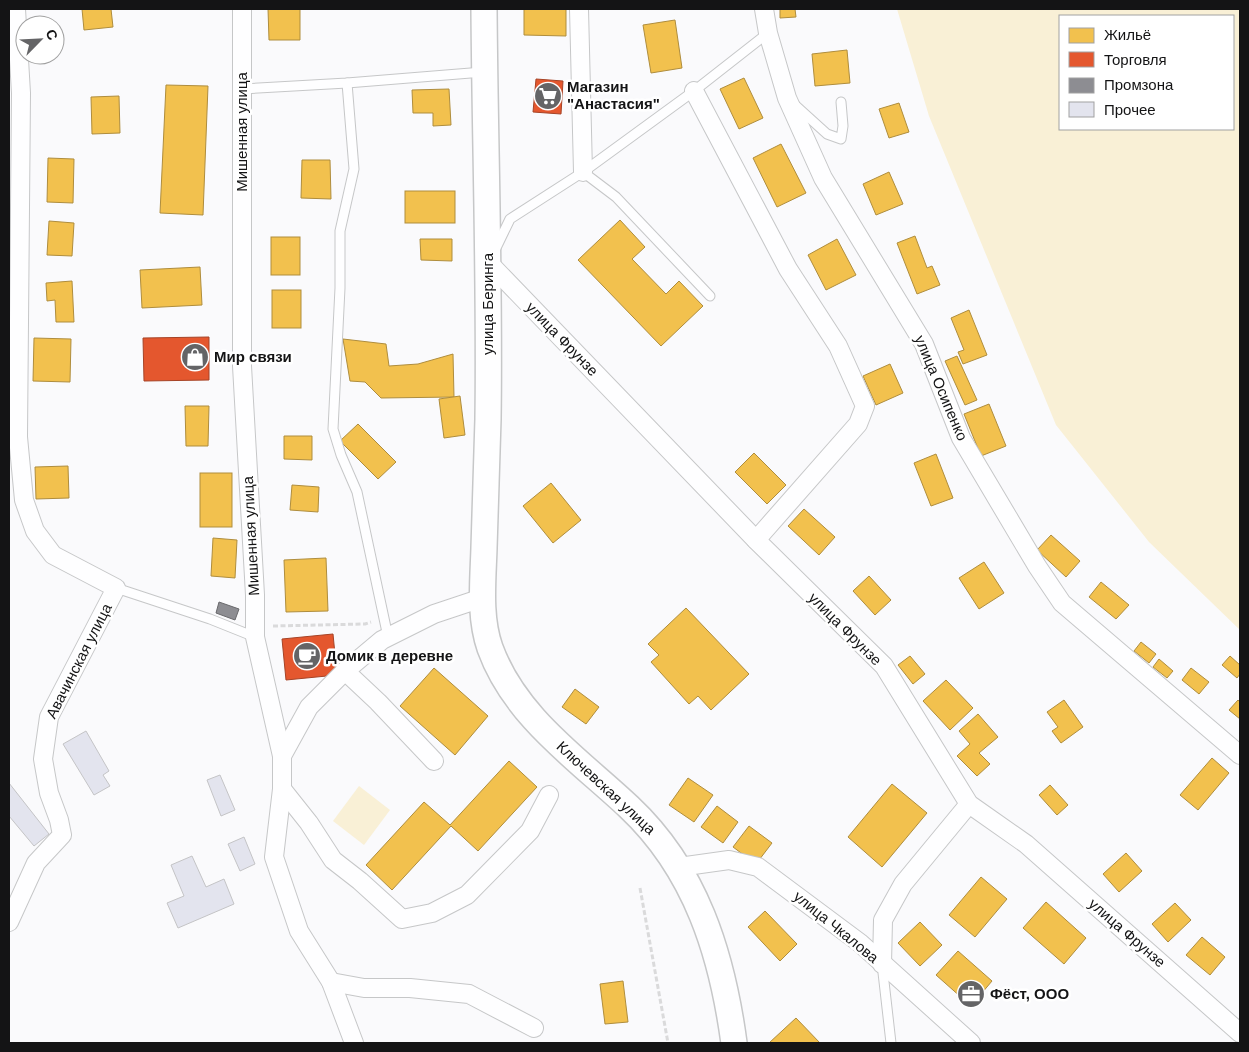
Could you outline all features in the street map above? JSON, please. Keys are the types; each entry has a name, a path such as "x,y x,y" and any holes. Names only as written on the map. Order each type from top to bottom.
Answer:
{"main road":[{"name":"улица Беринга","path":"482,598 488,420 489,263 484,9"},
{"name":"Ключевская улица","path":"482,598 490,646 505,680 516,696 550,736 643,821 679,867 695,898 708,930 725,992 734,1043"}],"street":[{"name":"Авачинская улица","path":"9,922 36,863 62,835 59,820 49,793 43,758 49,717 116,588 53,555 35,531 24,500 18,437 21,93 16,9"},
{"name":"Мишенная улица","path":"242,9 242,366 255,632 282,756 282,789 274,857 300,931 331,982 354,1043"},
{"path":"579,9 583,172"},
{"name":"улица Осипенко","path":"764,9 768,34 787,98 823,178 924,344 961,438 1062,603 1240,755"},
{"path":"694,91 788,269 838,346 865,406 858,424 756,540"},
{"name":"улица Фрунзе","path":"489,263 756,540 884,666 969,804 1026,844 1240,1033"},
{"path":"282,756 308,708 344,671 382,640 434,614 482,598"},
{"path":"344,671 378,702 434,761"},
{"path":"282,789 309,823 333,860 360,881 402,919 432,913 467,895 530,830 550,795"},
{"path":"882,964 883,920 903,884 969,804"},
{"name":"улица Чкалова","path":"679,867 729,860 758,867 860,943 971,1043"},
{"path":"331,982 364,988 410,988 468,994 534,1028"}],"lane":[{"path":"489,263 510,219 583,172 768,34"},
{"path":"242,89 484,72"},
{"path":"347,83 354,169 340,231 340,288 333,429 341,455 357,492 388,637"},
{"path":"787,98 827,134 841,139 843,126 841,102"},
{"path":"583,172 616,197 710,296"},
{"path":"116,588 255,632"},
{"path":"882,964 891,1043"}],"path":[{"path":"255,632 371,622"},
{"path":"640,888 668,1043"}],"shaded area":[{"path":"897,9 1240,9 1240,630 1149,542 1056,425 929,116"},
{"path":"359,786 390,810 364,845 333,821"}],"building: Жильё":[{"path":"82,9 111,9 113,27 84,30"},
{"path":"268,9 300,9 300,40 269,40"},
{"path":"524,9 566,9 566,36 524,35"},
{"path":"780,9 795,9 796,17 780,18"},
{"path":"675,20 682,68 651,73 643,25"},
{"path":"847,50 850,83 815,86 812,54"},
{"path":"744,78 763,118 739,129 720,89"},
{"path":"166,85 208,86 203,215 160,213"},
{"path":"449,89 451,125 433,126 433,113 413,113 412,90"},
{"path":"119,96 120,133 92,134 91,97"},
{"path":"899,103 909,132 889,138 879,109"},
{"path":"781,144 806,193 777,207 753,158"},
{"path":"48,158 74,159 73,203 47,202"},
{"path":"302,160 330,160 331,199 301,198"},
{"path":"889,172 903,204 876,215 863,184"},
{"path":"405,191 455,191 455,223 405,223"},
{"path":"620,220 645,247 632,259 666,294 679,281 703,306 661,346 578,260"},
{"path":"49,221 74,223 72,256 47,255"},
{"path":"915,236 927,268 932,266 940,285 917,294 897,243"},
{"path":"271,237 300,237 300,275 271,275"},
{"path":"420,239 452,239 452,261 421,260"},
{"path":"837,239 856,275 826,290 808,255"},
{"path":"200,267 202,305 142,308 140,270"},
{"path":"72,281 74,322 56,322 55,300 47,301 46,283"},
{"path":"272,290 301,290 301,328 272,328"},
{"path":"969,310 987,355 963,364 958,352 964,350 951,318"},
{"path":"34,338 71,339 70,382 33,381"},
{"path":"343,339 386,344 389,366 418,364 453,354 454,397 381,398 365,382 350,381"},
{"path":"957,356 977,400 965,405 945,361"},
{"path":"890,364 903,393 876,405 863,376"},
{"path":"460,396 465,435 444,438 439,399"},
{"path":"989,404 1006,446 981,456 964,414"},
{"path":"185,406 209,406 208,446 186,446"},
{"path":"358,424 396,462 378,479 340,441"},
{"path":"284,436 312,436 312,460 284,459"},
{"path":"754,453 786,485 767,504 735,472"},
{"path":"936,454 953,498 931,506 914,463"},
{"path":"68,466 69,498 36,499 35,467"},
{"path":"200,473 232,473 232,527 200,527"},
{"path":"551,483 581,520 553,543 523,506"},
{"path":"292,485 319,487 318,512 290,510"},
{"path":"804,509 835,537 819,555 788,526"},
{"path":"1051,535 1080,561 1066,577 1037,550"},
{"path":"213,538 237,540 235,578 211,576"},
{"path":"326,558 328,611 286,612 284,560"},
{"path":"984,562 1004,593 979,609 959,578"},
{"path":"869,576 891,600 875,615 853,591"},
{"path":"1101,582 1129,605 1116,619 1089,597"},
{"path":"686,608 749,674 711,710 698,696 689,704 651,662 659,655 648,644"},
{"path":"1141,642 1156,654 1149,663 1134,651"},
{"path":"910,656 925,674 913,684 898,665"},
{"path":"1230,656 1240,665 1240,674 1237,678 1222,665"},
{"path":"1159,659 1173,671 1167,678 1153,667"},
{"path":"434,668 488,716 455,755 400,706"},
{"path":"1191,668 1209,682 1199,694 1182,680"},
{"path":"946,680 973,708 950,730 923,701"},
{"path":"575,689 599,707 586,724 562,707"},
{"path":"1064,700 1083,727 1061,743 1052,731 1058,727 1047,712"},
{"path":"1238,700 1240,702 1240,719 1229,710"},
{"path":"978,714 998,737 979,753 990,764 977,776 957,756 970,744 959,731"},
{"path":"1212,758 1229,773 1198,810 1180,795"},
{"path":"509,761 537,787 478,851 451,826 392,890 366,865 424,802 450,825"},
{"path":"688,778 713,795 694,822 669,805"},
{"path":"892,784 927,813 882,867 848,837"},
{"path":"1050,785 1068,805 1057,815 1039,795"},
{"path":"717,806 738,822 723,843 701,827"},
{"path":"749,826 772,843 756,864 733,847"},
{"path":"1126,853 1142,871 1119,892 1103,874"},
{"path":"981,877 1007,899 975,937 949,915"},
{"path":"1046,902 1086,938 1064,964 1023,928"},
{"path":"1175,903 1191,920 1168,942 1152,924"},
{"path":"765,911 797,944 780,961 748,927"},
{"path":"920,922 942,945 920,966 898,943"},
{"path":"1202,937 1225,957 1210,975 1186,955"},
{"path":"958,951 992,981 971,1006 936,975"},
{"path":"623,981 628,1022 605,1024 600,984"},
{"path":"796,1018 820,1043 769,1043"}],"building: Торговля":[{"name":"Магазин \"Анастасия\"","path":"536,79 563,81 561,114 533,112"},
{"path":"209,337 209,380 144,381 143,338"},
{"path":"333,634 337,675 286,680 282,639"}],"building: Промзона":[{"path":"219,602 239,609 235,620 216,613"}],"building: Прочее":[{"path":"86,731 109,771 103,775 110,786 94,795 63,744"},
{"path":"220,775 235,810 221,816 207,780"},
{"path":"9,783 49,834 34,846 9,816"},
{"path":"244,837 255,864 240,871 228,844"},
{"path":"192,856 206,887 224,879 234,904 178,928 167,903 184,896 171,865"}],"place":[{"name":"Магазин \"Анастасия\"","path":"548,96"},
{"name":"Мир связи","path":"195,357"},
{"name":"Домик в деревне","path":"307,656"},
{"name":"Фёст, ООО","path":"971,994"}]}
